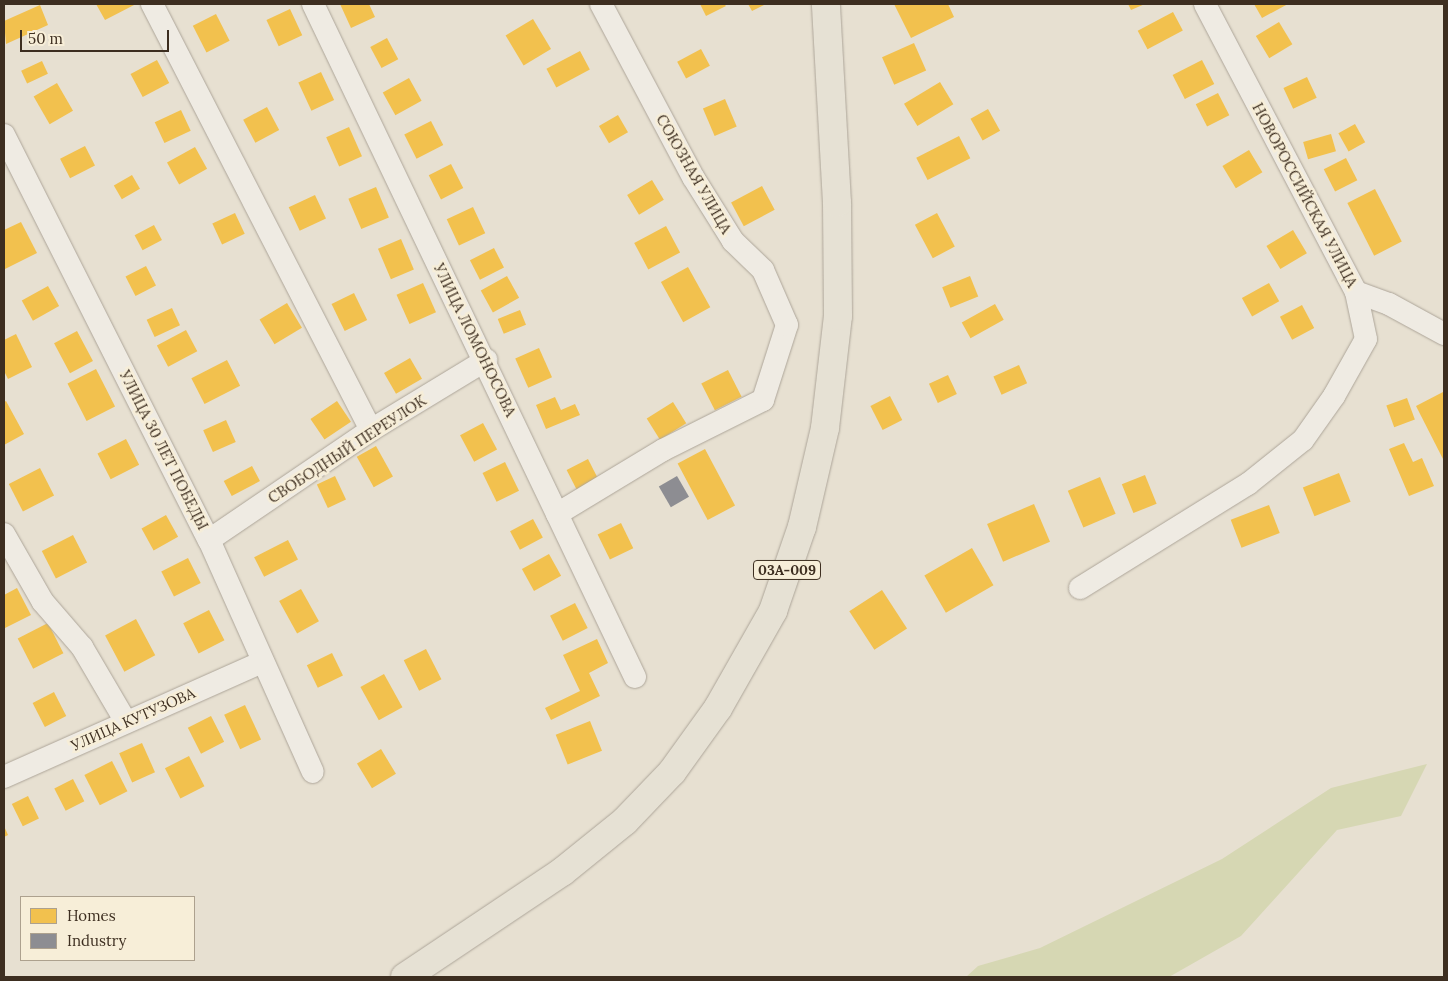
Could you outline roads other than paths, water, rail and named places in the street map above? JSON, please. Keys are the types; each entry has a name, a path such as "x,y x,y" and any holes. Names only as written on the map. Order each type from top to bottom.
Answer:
{"main road":[{"name":"03А-009","path":"405,977 562,872 624,821 672,772 718,708 773,611 802,527 825,428 838,316 837,204 826,4"}],"street":[{"path":"152,4 372,430"},
{"name":"УЛИЦА ЛОМОНОСОВА","path":"313,4 486,360 557,514 636,677"},
{"name":"СОЮЗНАЯ УЛИЦА","path":"557,514 663,450 763,400 787,325 763,270 733,241 693,177 601,4"},
{"name":"НОВОРОССИЙСКАЯ УЛИЦА","path":"1080,588 1248,484 1302,440 1334,396 1366,339 1356,292 1205,4"},
{"name":"УЛИЦА 30 ЛЕТ ПОБЕДЫ","path":"4,134 209,540 262,662 313,772"},
{"path":"1356,292 1389,304 1444,334"},
{"name":"СВОБОДНЫЙ ПЕРЕУЛОК","path":"209,540 372,430 486,360"},
{"path":"4,534 43,602 82,647 126,722"},
{"name":"УЛИЦА КУТУЗОВА","path":"4,777 262,662"}]}
